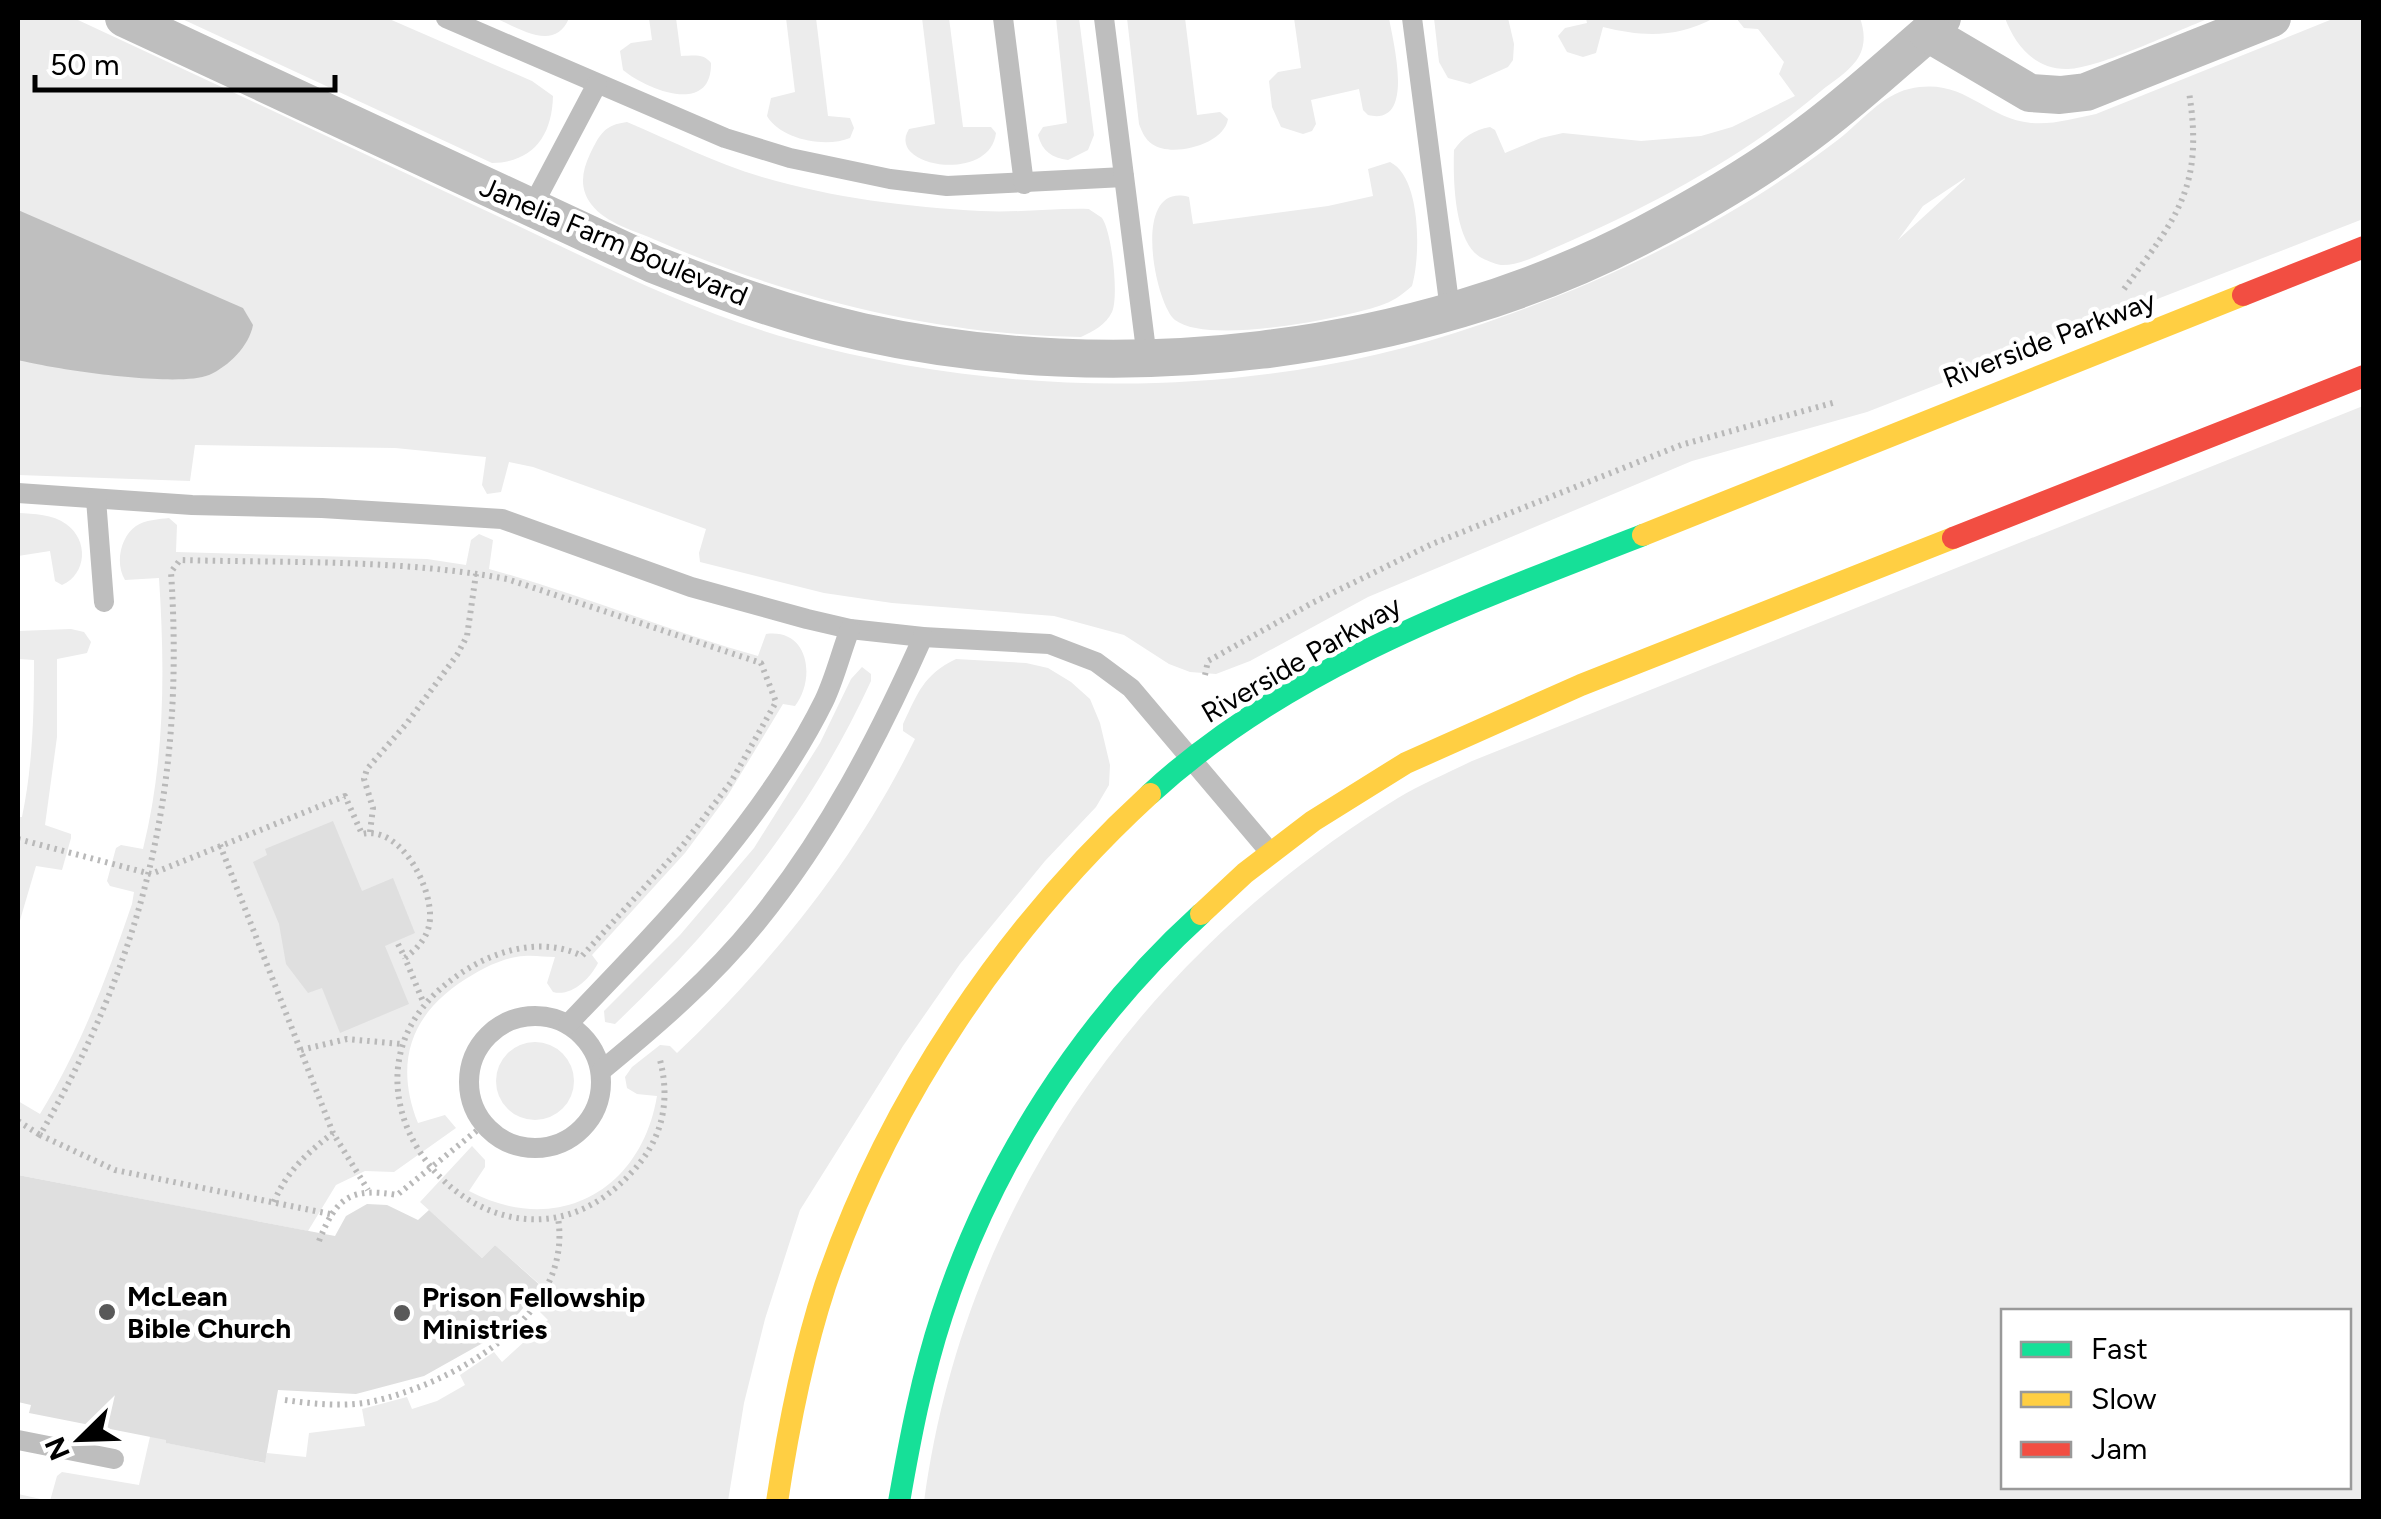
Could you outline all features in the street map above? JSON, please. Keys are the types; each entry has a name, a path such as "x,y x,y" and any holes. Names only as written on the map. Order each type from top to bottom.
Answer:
{"main road":[{"name":"Riverside Parkway","path":"777,1502 798,1377 819,1300 857,1201 907,1100 1036,914 1102,839 1191,758 1273,703 1375,644 1446,613 2364,248"},
{"path":"899,1502 918,1393 950,1291 987,1202 1024,1136 1056,1080 1094,1027 1188,924 1269,852 1390,772 1529,706 2364,376"}],"street":[{"name":"Janelia Farm Boulevard","path":"124,18 653,264 739,298 861,332 981,352 1147,358 1278,347 1362,332 1450,310 1551,277 1643,235 1818,126 1926,23"},
{"path":"1926,23 2030,93 2060,96 2086,92 2272,18"}],"lane":[{"path":"446,18 725,138 790,158 890,180 947,186 1124,177"},
{"path":"1003,18 1024,184"},
{"path":"1104,18 1147,358"},
{"path":"1412,18 1450,310"},
{"path":"532,207 596,84"},
{"path":"18,494 502,519 691,587 772,611 850,628 923,637 1049,644 1096,662 1131,688 1269,852"},
{"path":"96,499 104,602"},
{"path":"568,1024 702,879 747,821 825,700 850,628"},
{"path":"601,1070 666,1018 757,923 850,786 888,717 923,637"},
{"path":"529,1014 568,1024 596,1054 601,1070 596,1110 582,1129 562,1143 540,1149 512,1145 485,1124 469,1086 471,1063 481,1042 502,1023 529,1014"},
{"path":"18,1440 114,1459"}],"path":[{"path":"2142,283 2124,290 2180,207 2192,169 2196,134 2189,92 2176,56"},
{"path":"1206,675 1208,662 1312,603 1432,544 1682,445 1851,398"},
{"path":"40,1136 71,1082 100,1018 151,874 169,771 174,700 171,572 180,560 430,566 507,579 761,663 776,702 731,782 693,833 582,956 569,950 507,949 470,966 434,992 401,1044 396,1070 407,1131 430,1168 454,1191 487,1212 530,1220 558,1218 601,1199 620,1186 648,1156 662,1119 667,1087 659,1059"},
{"path":"370,832 373,818 364,779 367,769 407,724 457,655 466,636 476,574"},
{"path":"18,839 151,874 346,796 362,834 370,832 396,844 410,860 427,898 430,920 421,946 405,958"},
{"path":"220,846 333,1133 368,1190"},
{"path":"398,944 424,1004"},
{"path":"301,1050 348,1039 401,1044"},
{"path":"18,1121 40,1136 115,1170 330,1214"},
{"path":"319,1241 330,1214 342,1200 368,1190 397,1194 485,1124"},
{"path":"274,1202 282,1182 309,1151 333,1133"},
{"path":"284,1400 333,1405 368,1402 446,1375 485,1351 524,1320 541,1300 552,1279 560,1248 558,1218"}],"shaded area":[{"path":"180,18 387,18 532,81 553,96 549,123 529,152 492,163"},
{"path":"495,18 569,18 563,28 546,36 525,32"},
{"path":"649,18 676,18 681,56 701,56 711,63 701,89 690,94 662,91 623,70 620,51 631,43 652,40"},
{"path":"786,18 816,18 828,116 850,118 854,128 850,138 829,142 805,140 782,131 767,116 771,98 795,92"},
{"path":"922,18 949,18 963,127 991,127 996,133 990,149 976,159 960,164 924,160 912,153 906,142 909,129 935,124"},
{"path":"1056,18 1079,18 1094,135 1088,150 1068,160 1048,153 1038,135 1043,127 1067,123"},
{"path":"1127,18 1185,18 1197,115 1220,112 1228,119 1217,136 1196,147 1171,150 1146,138 1139,124"},
{"path":"1294,18 1389,18 1398,80 1392,108 1383,115 1368,115 1363,110 1359,89 1311,100 1316,124 1312,131 1303,134 1281,127 1272,107 1269,81 1278,72 1301,68"},
{"path":"1434,18 1508,18 1513,60 1508,67 1470,84 1448,78 1439,62"},
{"path":"1586,18 1714,18 1660,34 1603,27 1596,53 1583,57 1567,52 1558,36 1565,28 1587,23"},
{"path":"1736,18 1860,18 1863,45 1848,69 1792,115 1662,197 1516,263 1496,264 1471,249 1457,208 1454,150 1474,132 1490,127 1495,130 1505,153 1563,133 1641,141 1701,136 1732,127 1795,96 1779,74 1784,62 1758,29 1744,28"},
{"path":"2005,18 2210,18 2118,56 2068,69 2046,65 2028,54 2014,38"},
{"path":"2335,18 2363,18 2363,219 1867,412 1692,461 1368,597 1250,661 1216,674 1190,672 1169,664 1124,635 1054,616 892,603 824,593 700,562 706,529 533,467 509,462 501,492 487,494 482,485 486,457 395,448 195,445 190,481 18,475 18,20 78,20 716,315 794,340 878,360 964,374 1052,382 1227,379 1314,367 1399,349 1482,324 1593,281 1700,229 1786,177 1881,103 1909,89 1945,88 1999,114 2031,123 2096,114","holes":["1965,178 1898,240 1923,206"]},
{"path":"627,122 745,171 843,196 981,211 1089,209 1102,218 1109,236 1115,279 1112,312 1103,324 1081,337 972,329 865,310 708,261 613,222 587,198 583,186 587,160 608,128"},
{"path":"1390,162 1408,183 1417,237 1412,286 1397,298 1335,317 1243,330 1191,327 1175,320 1167,309 1152,246 1159,207 1171,197 1189,197 1193,224 1328,206 1373,196 1368,169"},
{"path":"18,210 243,308 253,325 247,340 224,366 193,378 115,376 18,360"},
{"path":"2363,406 2363,1501 924,1502 945,1392 979,1288 1024,1189 1080,1096 1147,1010 1222,932 1306,861 1425,783"},
{"path":"18,513 55,518 73,531 82,556 70,580 62,585 55,581 50,551 18,556"},
{"path":"169,518 177,525 176,552 427,559 466,565 471,540 479,534 493,540 489,569 758,656 766,634 780,634 800,647 804,658 805,683 795,706 783,704 728,795 685,853 592,955 598,963 585,981 566,992 553,992 547,983 555,957 518,957 480,971 436,1002 423,1019 408,1056 410,1099 418,1123 445,1115 456,1128 394,1172 365,1171 336,1185 308,1231 18,1175 18,1101 40,1114 55,1089 92,1011 132,904 134,892 110,886 107,881 116,848 121,845 143,849 150,816 162,714 161,612 159,578 125,580 120,559 126,537 136,526"},
{"path":"18,631 84,632 91,642 87,653 57,659 57,737 45,825 71,834 71,838 62,870 36,866 18,927 18,817 22,817 31,758 34,660 18,659"},
{"path":"956,659 1026,663 1048,668 1071,682 1090,699 1100,723 1110,765 1109,785 1096,807 1045,861 960,964 903,1046 800,1210 765,1319 744,1403 728,1501 18,1502 18,1494 50,1501 57,1476 62,1472 139,1485 152,1428 168,1432 167,1443 264,1463 267,1453 306,1457 309,1433 365,1426 362,1409 407,1397 412,1409 437,1401 465,1385 460,1375 494,1352 502,1362 548,1320 540,1312 553,1296 495,1245 482,1258 420,1202 472,1146 485,1160 485,1167 469,1191 501,1204 533,1209 562,1206 590,1197 613,1180 633,1158 648,1130 657,1096 637,1094 627,1088 625,1077 660,1045 670,1046 677,1053 747,982 810,906 867,826 915,739 903,731 903,724 918,694 929,678"},
{"path":"862,667 871,674 871,681 847,730 760,864 654,986 615,1024 605,1022 604,1011 680,935 754,848 820,743 851,679"},
{"path":"535,1042 563,1053 574,1081 563,1109 535,1120 507,1109 496,1081 507,1053"}],"building":[{"path":"333,821 362,891 393,878 415,933 385,946 409,1004 340,1033 322,988 308,993 286,964 279,924 253,862 267,855 265,849"},
{"path":"18,1175 335,1236 346,1216 367,1204 387,1205 418,1220 429,1210 482,1258 495,1245 541,1286 490,1339 424,1376 356,1394 278,1390 265,1463 166,1443 29,1413 31,1405 18,1402"}],"traffic: fast":[{"path":"1150,794 1204,749 1321,674 1448,613 1643,535"},
{"path":"899,1502 917,1408 942,1315 962,1259 1014,1150 1080,1048 1158,956 1201,914"}],"traffic: slow":[{"path":"1643,535 2243,295"},
{"path":"1201,914 1245,873 1313,821 1406,763 1581,685 1953,538"},
{"path":"777,1502 796,1393 817,1312 851,1217 882,1150 957,1020 1000,959 1097,845 1150,794"}],"traffic: jam":[{"path":"2243,295 2364,247"},
{"path":"1953,538 2364,376"}],"place":[{"name":"McLean Bible Church","path":"107,1312"},
{"name":"Prison Fellowship Ministries","path":"402,1313"}]}
